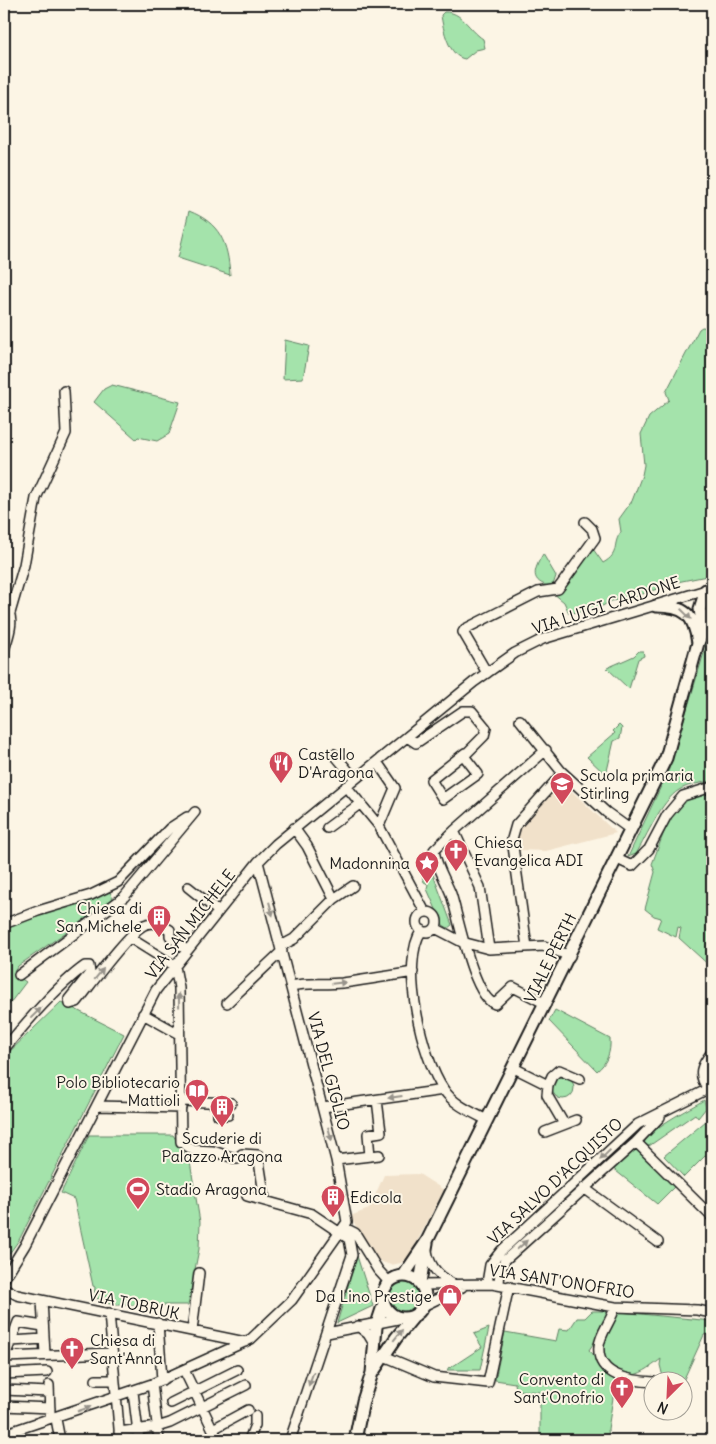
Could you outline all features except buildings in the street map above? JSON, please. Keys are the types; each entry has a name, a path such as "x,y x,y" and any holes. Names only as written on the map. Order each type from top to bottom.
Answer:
{"main road":[{"name":"VIALE PERTH","path":"404,1275 427,1246 487,1120 570,956 666,758 698,643 712,612 709,589"},
{"name":"VIALE PERTH","path":"703,631 700,610 709,589"},
{"path":"656,606 673,606 682,609 696,626 698,643"},
{"name":"VIALE PERTH","path":"421,1284 427,1246"},
{"path":"355,1440 363,1401 372,1373 377,1322 384,1303 384,1292 389,1282 404,1275 421,1284 426,1295 423,1306 372,1373"},
{"path":"384,1303 391,1313 403,1318 415,1315"}],"street":[{"path":"4,650 10,628 7,610 24,564 36,498 66,433 64,391"},
{"path":"487,673 463,632 538,592 558,589 595,538 592,529 585,522"},
{"name":"VIA LUIGI CARDONE","path":"487,673 515,653 543,639 709,589"},
{"name":"VIA SAN MICHELE","path":"4,1289 11,1269 156,990 218,910 258,862 294,828 487,673"},
{"path":"407,737 416,743 460,712 472,711 486,728 484,736 431,780 443,799 478,774 464,758 464,753"},
{"path":"520,720 561,771 606,812 631,830"},
{"path":"546,750 434,850 435,858 455,909 462,942 476,976 492,1004 499,1003 513,988 546,1004"},
{"path":"334,754 355,779"},
{"path":"376,762 395,788 379,826"},
{"path":"528,947 512,838 516,825 560,777 561,771"},
{"path":"346,786 379,826 425,912"},
{"path":"617,858 632,866 649,849 667,815 683,796 712,787"},
{"path":"327,828 361,803"},
{"path":"4,924 38,911 91,895 118,882 170,828 195,812 124,897 19,975"},
{"path":"294,828 307,846 334,899"},
{"path":"454,832 480,887 489,949"},
{"name":"VIA DEL GIGLIO","path":"258,862 336,1160 347,1222 342,1235"},
{"path":"228,1003 281,948 294,940 334,899 353,886"},
{"path":"188,887 218,910"},
{"path":"425,912 431,913 436,917 437,923 435,928 429,931 422,930 418,925 418,918 425,912"},
{"path":"4,1049 26,1023 87,965 91,968 90,973 69,999 70,1004 77,1002 130,938 144,925 157,924 170,930 170,936 187,951"},
{"path":"435,928 462,942 489,949 544,946 570,956"},
{"path":"422,930 414,943 413,972 421,1038 427,1057 444,1090 460,1106 487,1120"},
{"path":"130,938 175,966 179,988 181,1142 193,1150 212,1151 237,1159 242,1154 258,1155 265,1200"},
{"path":"291,986 309,982 342,983 413,972"},
{"path":"143,1014 179,1034"},
{"path":"645,1126 669,1108 708,1089 701,1080 701,1070 712,1052"},
{"path":"514,1068 548,1085"},
{"path":"564,1124 546,1095 548,1085 558,1070 580,1079"},
{"path":"323,1107 444,1090"},
{"path":"336,1160 375,1156 368,1134 381,1132 377,1100"},
{"path":"218,1102 218,1115 228,1115"},
{"path":"97,1106 231,1102"},
{"path":"545,1132 576,1120"},
{"name":"VIA SALVO D'ACQUISTO","path":"384,1356 434,1377 488,1383 504,1285 500,1270 505,1260 636,1142 645,1126"},
{"name":"VIA SALVO D'ACQUISTO","path":"486,1283 488,1270 496,1256 553,1204 645,1126"},
{"path":"636,1142 712,1217"},
{"path":"584,1188 658,1242"},
{"path":"247,1196 312,1214 342,1235 352,1245 352,1255 328,1333 290,1440"},
{"path":"553,1204 559,1211"},
{"path":"4,1434 133,1392 257,1335 292,1300 342,1235 349,1230 355,1233 375,1266"},
{"path":"427,1246 432,1266 440,1276 455,1285"},
{"path":"352,1255 363,1256 389,1282"},
{"path":"192,1331 199,1273"},
{"name":"VIA SANT'ONOFRIO","path":"421,1284 467,1285 486,1283 615,1307 697,1310 712,1313"},
{"name":"VIA SANT'ONOFRIO","path":"423,1306 467,1285"},
{"name":"VIA TOBRUK","path":"4,1289 17,1295 245,1342"},
{"path":"42,1300 46,1354"},
{"path":"615,1307 599,1345 602,1360 620,1378 644,1381"},
{"path":"109,1313 119,1436 137,1429 157,1427 246,1385"},
{"path":"328,1333 403,1318"},
{"path":"43,1326 18,1322 4,1358 46,1354 112,1353"},
{"path":"158,1324 162,1380"},
{"path":"358,1326 368,1334 374,1344"},
{"path":"11,1341 44,1339"},
{"path":"184,1370 218,1440"},
{"path":"171,1403 237,1370"},
{"path":"4,1374 47,1372"},
{"path":"96,1380 114,1380"},
{"path":"152,1384 159,1440"},
{"path":"4,1390 49,1388 50,1408 60,1440"},
{"path":"133,1392 139,1440"},
{"path":"4,1406 50,1408"},
{"path":"213,1429 251,1413 254,1425 249,1440"}],"shaded area":[{"name":"Scuola primaria Stirling","path":"560,780 616,833 546,851 518,850 516,831"},
{"path":"419,1174 444,1190 409,1257 401,1263 391,1265 382,1262 374,1256 350,1216 369,1209 384,1175"}],"green space":[{"path":"444,12 461,18 483,39 485,48 476,50 465,59 459,57 451,48 443,28 441,15"},
{"path":"189,211 200,216 215,228 227,253 230,275 178,258"},
{"path":"702,327 712,328 712,575 677,582 631,598 611,601 594,611 569,613 564,602 553,593 598,541 593,549 603,563 612,556 616,541 621,532 619,519 632,501 642,475 644,465 641,434 649,417 669,400 666,392 699,329"},
{"path":"285,340 309,346 303,378 283,379"},
{"path":"112,385 180,402 169,434 157,441 138,437 136,439 94,402 104,389"},
{"path":"543,554 556,576 553,585 556,588 542,583 536,577 536,567"},
{"path":"712,611 712,781 687,786 672,795 660,810 636,854 628,857 669,769 706,646 703,631"},
{"path":"639,651 643,651 644,656 638,659 629,689 607,668 634,656"},
{"path":"619,725 622,728 620,738 614,741 606,775 587,757 615,733 613,731"},
{"path":"702,793 712,793 712,968 679,938 681,928 678,927 676,937 657,928 661,918 654,916 645,909 655,872 652,864 670,816 685,800"},
{"path":"428,861 452,925 448,928 443,925 427,889 428,884 424,882 418,864"},
{"path":"110,892 113,899 18,966 13,973 26,982 4,1011 4,929 21,920"},
{"path":"61,1002 124,1034 19,1240 4,1261 4,1057"},
{"path":"555,1010 610,1039 608,1057 597,1071 549,1021"},
{"path":"563,1077 571,1080 574,1088 571,1096 563,1099 555,1096 552,1088 555,1080"},
{"path":"704,1100 706,1108 698,1118 695,1114 649,1146 644,1144 652,1132 660,1126"},
{"path":"712,1116 712,1149 684,1177 664,1156"},
{"name":"Stadio Aragona","path":"89,1135 173,1135 190,1162 200,1222 199,1249 188,1305 114,1305 107,1303 106,1300 94,1298 95,1287 93,1286 74,1199 61,1193"},
{"path":"636,1149 676,1185 657,1204 611,1167"},
{"path":"357,1256 373,1306 337,1323"},
{"path":"404,1280 416,1285 421,1297 416,1309 404,1314 392,1309 387,1297 392,1285"},
{"path":"592,1311 606,1311 609,1315 603,1329 589,1350 616,1379 608,1429 609,1440 540,1440 540,1392 516,1390 515,1383 495,1380 505,1332 556,1341 559,1329 569,1330 577,1318 585,1318"},
{"path":"620,1312 712,1321 712,1333 704,1335 687,1372 662,1372 661,1359 637,1374 630,1376 622,1375 608,1366 601,1357 604,1339"},
{"path":"489,1328 480,1370 447,1370 482,1347 474,1334"}],"place":[{"name":"Castello D'Aragona","path":"281,784"},
{"name":"Scuola primaria Stirling","path":"562,805"},
{"name":"Chiesa Evangelica ADI","path":"456,872"},
{"name":"Madonnina","path":"427,884"},
{"name":"Chiesa di San Michele","path":"159,938"},
{"name":"Polo Bibliotecario Mattioli","path":"197,1112"},
{"name":"Scuderie di Palazzo Aragona","path":"222,1128"},
{"name":"Stadio Aragona","path":"138,1210"},
{"name":"Edicola","path":"333,1218"},
{"name":"Da Lino Prestige","path":"450,1317"},
{"name":"Chiesa di Sant'Anna","path":"72,1370"},
{"name":"Convento di Sant'Onofrio","path":"622,1409"}]}
